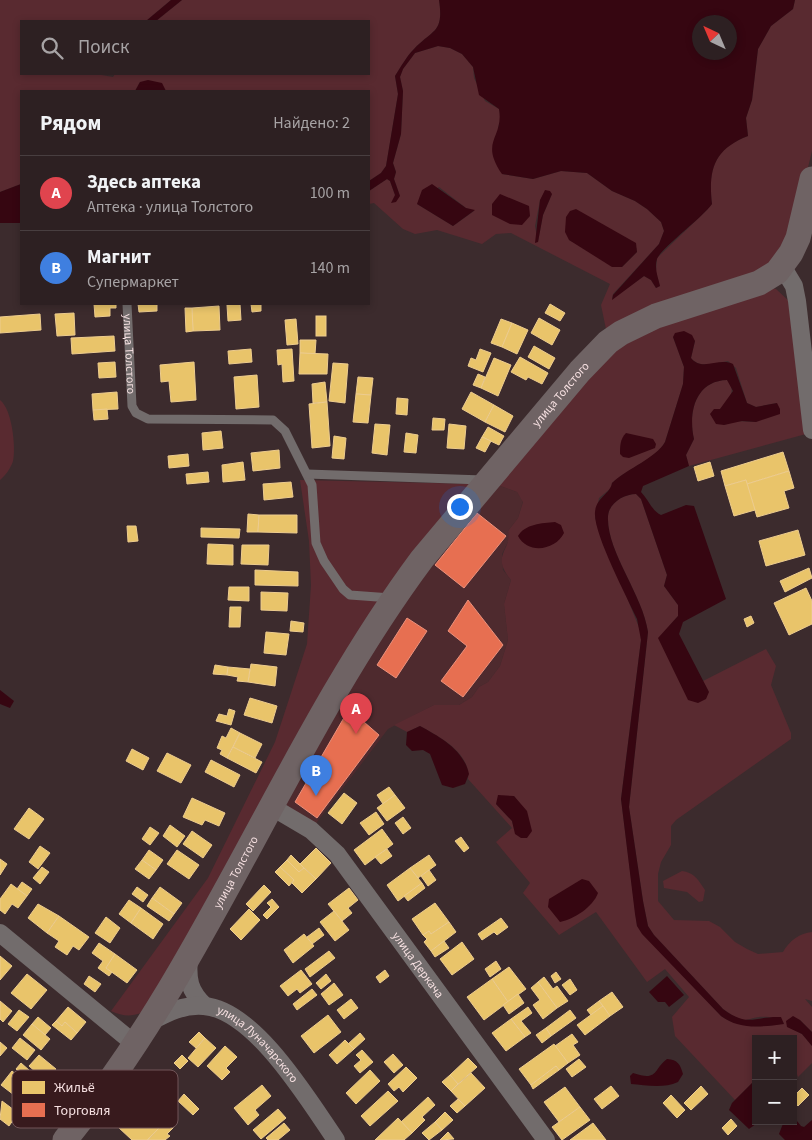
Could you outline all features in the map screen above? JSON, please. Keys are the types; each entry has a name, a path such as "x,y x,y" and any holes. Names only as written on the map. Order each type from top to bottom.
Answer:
{"main road":[{"path":"782,266 798,238 812,178"},
{"name":"улица Толстого","path":"117,1070 136,1045 189,956 349,669 422,558 489,481 580,370 608,342 656,316 759,283 771,277 782,266"},
{"name":"улица Толстого","path":"65,1140 74,1128"}],"street":[{"path":"782,266 794,286 797,301 812,430"},
{"name":"улица Деркача","path":"272,807 311,830 337,854 546,1140"},
{"path":"0,933 136,1045"},
{"path":"189,956 188,982 196,997 205,1006"},
{"name":"улица Луначарского","path":"150,1022 176,1009 190,1006 205,1006 230,1014 270,1049 336,1140"}],"lane":[{"name":"улица Толстого","path":"127,305 132,406 136,414 148,419 273,420 282,427 307,474 314,499 316,543 319,553 343,589 350,595 394,598"},
{"path":"307,474 489,481"}],"shaded area":[{"path":"0,0 171,0 147,20 20,20 20,75 102,75 113,77 114,75 370,75 370,20 157,20 182,0 439,0 440,19 436,29 411,52 395,76 398,94 386,166 381,173 370,180 370,90 163,90 140,82 136,90 20,90 20,184 0,192"},
{"path":"171,0 182,0 157,20 147,20"},
{"path":"439,0 795,0 793,9 771,26 758,49 752,100 746,118 748,136 727,147 716,162 711,181 712,204 660,254 656,266 660,286 656,288 651,280 644,276 612,300 613,295 659,244 664,231 661,222 635,201 612,191 587,173 561,171 533,179 502,174 495,163 492,146 500,119 499,109 479,95 473,67 462,54 450,48 438,46 415,53 403,69 400,77 403,91 401,134 393,163 396,172 394,179 400,196 396,202 391,203 395,195 390,181 387,179 370,190 370,180 381,173 386,166 398,94 395,76 411,52 438,25 440,19"},
{"path":"795,0 812,0 812,151 790,241 761,271 607,334 601,305 610,284 511,233 496,234 482,244 437,230 415,234 403,229 374,203 370,204 370,190 387,179 390,181 395,195 400,196 394,179 396,172 393,163 401,134 403,91 400,77 403,69 415,53 438,46 450,48 462,54 473,67 474,78 485,101 499,109 501,119 498,127 502,174 533,179 561,171 587,173 612,191 635,201 661,222 664,231 659,244 613,294 612,299 644,276 651,280 656,288 660,286 656,272 657,258 712,204 711,180 716,162 727,147 748,136 746,118 752,100 758,49 771,26 793,9","holes":["439,187 466,208 474,211 453,226 417,204","552,194 543,215 538,242 535,226 540,200","569,240 635,243 637,252 622,267"]},
{"path":"148,80 162,83 166,90 136,90 140,82"},
{"path":"20,184 20,223 0,223 0,192"},
{"path":"432,184 466,208 475,210 453,226 417,204 422,190"},
{"path":"545,190 550,191 552,194 543,215 538,242 535,243 540,200"},
{"path":"500,194 529,206 530,216 522,225 510,224 492,215 492,204"},
{"path":"576,209 636,243 637,252 622,267 612,267 569,240 565,232 566,217 570,211"},
{"path":"769,287 776,289 790,302 806,434 689,466 686,455 694,439 692,429 693,409 701,392 708,386 727,380 730,384 731,395 720,409 724,425 735,421 756,422 777,403 756,407 747,403 736,368 728,361 708,364 699,363 691,358 695,341 673,337 684,367 683,384 665,442 655,453 612,483 611,488 599,498 595,518 640,630 641,640 621,799 637,926 721,1016 735,1023 751,1026 768,1026 784,1023 769,1017 743,1020 723,1009 654,935 648,926 629,807 648,632 645,618 618,558 609,530 608,516 614,503 631,494 636,494 641,499 667,575 664,586 678,605 678,616 664,632 709,692 703,681 766,649 776,666 771,685 791,733 791,739 676,820 671,826 671,845 661,862 658,874 658,901 674,920 709,921 720,927 735,942 758,954 783,952 795,938 812,932 812,1001 805,999 812,1007 812,1032 800,1020 790,1028 802,1034 812,1046 812,1063 798,1077 797,1035 752,1035 752,1083 735,1100 675,1036 672,1017 689,997 665,969 647,982 596,912 559,935 523,893 530,883 496,842 512,828 468,779 465,761 453,747 420,726 407,732 394,725 434,705 459,705 472,697 479,687 488,682 500,666 508,640 504,604 511,580 502,564 502,559 507,544 508,531 518,518 523,502 517,492 495,484 618,343","holes":["514,796 527,814 514,829 512,821 496,804"]},
{"path":"684,331 692,335 695,341 691,358 695,362 705,364 728,362 733,364 747,403 756,407 777,403 780,414 756,422 742,421 724,425 716,424 710,414 714,409 720,409 733,391 727,380 708,386 701,392 693,409 692,429 694,439 686,455 689,466 643,486 641,492 655,511 661,515 686,505 694,506 726,599 683,622 679,634 709,692 706,699 698,703 688,700 658,638 678,616 678,605 664,586 667,575 641,499 636,494 631,494 614,503 609,511 609,530 613,544 645,618 648,632 629,807 643,901 648,926 654,935 723,1009 745,1020 781,1017 784,1024 743,1025 736,1024 721,1016 642,934 637,926 635,914 621,799 641,640 637,619 599,534 595,512 598,503 609,490 612,483 655,453 665,442 683,384 684,367 673,337 675,333"},
{"path":"0,400 8,411 12,429 14,455 8,472 0,480"},
{"path":"626,433 653,439 656,444 655,448 629,458 623,457 620,454 620,445"},
{"path":"300,480 477,484 141,1013 122,1015 115,1013 111,1011 208,878 275,742 307,644 311,585 309,541"},
{"path":"495,484 517,492 523,501 518,518 508,531 510,538 502,554 503,570 511,580 504,604 508,640 500,666 488,682 479,687 472,697 459,705 434,705 388,729 314,826 280,805 370,647"},
{"path":"555,522 561,525 564,533 560,539 549,546 535,548 528,546 518,536 529,527"},
{"path":"0,690 14,701 10,708 0,704"},
{"path":"420,726 457,751 466,765 469,774 465,784 453,788 442,785 430,754 423,750 412,751 406,745 407,732"},
{"path":"498,795 514,796 527,811 532,831 527,838 521,838 515,834 512,821 496,804"},
{"path":"682,871 693,875 701,883 705,890 703,901 699,902 687,892 664,888 663,881"},
{"path":"582,879 589,881 598,893 596,898 582,912 560,922 548,907 549,899"},
{"path":"667,976 684,995 669,1007 665,1002 658,1002 649,992"},
{"path":"793,1016 812,1032 812,1046 802,1034 787,1027 786,1021"},
{"path":"667,1059 674,1060 681,1068 683,1074 678,1082 660,1086 631,1084 630,1076 633,1073 651,1075"},
{"path":"752,1083 752,1125 754,1125 749,1129 729,1110 732,1103"},
{"path":"812,1120 812,1140 785,1140 779,1134 782,1125 797,1125 797,1121 804,1127"}],"building: Жильё":[{"path":"550,304 565,313 560,321 545,313"},
{"path":"94,305 116,305 116,308 110,308 110,316 95,317"},
{"path":"138,305 157,305 157,311 139,312"},
{"path":"227,305 240,305 241,320 228,321"},
{"path":"251,305 261,305 261,311 252,312"},
{"path":"219,306 220,330 193,331 192,308"},
{"path":"185,308 192,308 193,331 186,332"},
{"path":"74,313 75,335 57,336 55,314"},
{"path":"40,314 41,330 0,333 0,317"},
{"path":"316,316 326,316 326,336 316,336"},
{"path":"539,318 560,330 552,345 531,333"},
{"path":"296,319 298,344 287,345 285,320"},
{"path":"501,319 512,323 502,347 491,343"},
{"path":"512,323 528,330 517,354 502,347"},
{"path":"114,336 115,351 72,354 71,338"},
{"path":"300,340 316,340 315,354 300,353"},
{"path":"534,346 555,358 549,369 528,357"},
{"path":"251,349 252,362 229,364 228,351"},
{"path":"292,349 294,381 283,382 282,364 278,365 277,350"},
{"path":"480,349 491,353 483,372 468,366 471,358 476,360"},
{"path":"300,353 328,354 327,374 299,374"},
{"path":"520,357 548,373 542,384 528,377 526,380 511,372"},
{"path":"494,358 511,365 498,396 481,388"},
{"path":"115,362 116,377 99,378 98,363"},
{"path":"194,362 196,400 171,402 169,381 161,382 160,365"},
{"path":"333,363 348,364 345,403 329,401"},
{"path":"478,374 485,377 481,388 473,385"},
{"path":"257,375 259,407 236,409 234,377"},
{"path":"358,377 373,378 371,395 356,394"},
{"path":"325,382 327,402 313,403 312,384"},
{"path":"117,392 118,409 93,410 92,394"},
{"path":"471,392 494,405 485,422 462,409"},
{"path":"356,394 371,395 368,423 353,422"},
{"path":"397,398 408,399 407,415 396,414"},
{"path":"327,402 330,446 312,448 309,404"},
{"path":"494,405 513,416 505,432 485,422"},
{"path":"107,409 108,419 94,420 93,410"},
{"path":"433,418 445,419 444,430 432,430"},
{"path":"375,424 390,425 387,455 372,453"},
{"path":"449,424 466,426 464,449 447,448"},
{"path":"488,427 504,436 499,445 482,437"},
{"path":"221,431 223,448 203,450 202,433"},
{"path":"406,433 418,435 416,453 404,452"},
{"path":"334,436 346,438 344,459 332,458"},
{"path":"482,437 491,441 485,452 476,448"},
{"path":"279,450 280,468 253,471 251,453"},
{"path":"783,452 789,471 747,484 746,480 725,486 721,471"},
{"path":"188,454 189,466 169,468 168,456"},
{"path":"243,462 245,480 223,482 222,465"},
{"path":"710,462 714,476 698,481 694,467"},
{"path":"789,471 794,488 784,491 789,508 757,517 747,484"},
{"path":"208,472 209,482 187,484 186,474"},
{"path":"746,480 755,510 734,516 725,486"},
{"path":"291,482 293,497 264,500 263,484"},
{"path":"248,514 259,515 258,532 247,532"},
{"path":"259,515 297,515 297,533 258,532"},
{"path":"127,526 136,526 138,541 128,542"},
{"path":"201,528 240,529 239,538 201,537"},
{"path":"798,530 805,555 766,566 759,541"},
{"path":"208,544 233,545 233,565 207,564"},
{"path":"242,545 269,545 268,565 241,564"},
{"path":"809,568 812,578 785,592 780,581"},
{"path":"255,570 298,572 298,586 255,585"},
{"path":"229,587 249,587 249,601 228,600"},
{"path":"806,588 812,601 812,624 789,635 774,603"},
{"path":"261,592 288,593 287,611 261,610"},
{"path":"230,607 241,607 240,627 229,627"},
{"path":"751,616 754,623 747,627 744,619"},
{"path":"291,621 304,623 303,632 290,631"},
{"path":"266,632 289,634 286,655 264,653"},
{"path":"251,664 277,667 275,686 248,682"},
{"path":"215,665 228,667 227,675 213,674"},
{"path":"228,667 250,669 248,682 237,681 238,677 227,675"},
{"path":"250,698 277,706 272,723 244,715"},
{"path":"229,709 235,711 231,725 216,721 219,714 227,716"},
{"path":"231,728 240,733 227,758 220,754 222,750 217,748 222,736 226,738"},
{"path":"240,733 262,744 255,758 233,747"},
{"path":"233,747 262,762 256,773 227,758"},
{"path":"132,749 149,758 143,770 126,761"},
{"path":"167,753 191,765 181,783 157,771"},
{"path":"211,760 240,775 234,787 205,772"},
{"path":"389,787 395,795 383,804 377,795"},
{"path":"344,793 357,803 342,824 328,813"},
{"path":"395,795 405,808 387,821 377,808"},
{"path":"192,798 225,813 219,826 205,820 202,825 183,817"},
{"path":"29,808 44,819 29,839 14,829"},
{"path":"376,812 384,824 369,835 360,823"},
{"path":"403,817 411,828 403,834 395,823"},
{"path":"170,825 185,836 177,847 163,836"},
{"path":"150,827 159,833 150,845 142,839"},
{"path":"382,829 393,844 365,865 354,850"},
{"path":"192,831 212,845 203,858 183,844"},
{"path":"461,837 469,848 464,852 455,841"},
{"path":"40,846 50,853 38,869 29,862"},
{"path":"316,848 331,863 316,879 300,864"},
{"path":"387,849 392,856 381,864 375,857"},
{"path":"149,850 163,860 156,870 142,860"},
{"path":"177,850 199,865 189,879 167,864"},
{"path":"291,855 304,868 299,872 287,860"},
{"path":"429,855 436,865 418,878 410,868"},
{"path":"0,859 7,864 0,875"},
{"path":"142,860 156,870 149,879 135,869"},
{"path":"287,860 299,872 304,868 316,879 302,893 292,883 294,880 280,867"},
{"path":"42,867 49,872 40,884 33,878"},
{"path":"280,867 294,880 289,886 275,872"},
{"path":"410,868 422,883 398,901 387,885"},
{"path":"429,870 436,880 428,886 421,876"},
{"path":"22,882 32,889 27,896 17,889"},
{"path":"422,883 425,888 408,901 404,896"},
{"path":"11,884 27,896 18,908 12,904 5,914 0,910 0,899"},
{"path":"264,885 271,892 253,911 246,904"},
{"path":"137,887 148,895 143,902 132,894"},
{"path":"160,887 182,903 174,914 152,898"},
{"path":"349,888 358,900 348,908 352,913 342,921 328,904"},
{"path":"152,898 174,914 169,921 147,906"},
{"path":"272,899 279,907 267,919 263,915 271,907 267,903"},
{"path":"129,900 141,908 131,923 119,914"},
{"path":"435,903 449,922 431,934 429,931 423,935 412,919"},
{"path":"38,904 59,916 47,933 28,918"},
{"path":"141,908 163,924 153,939 131,923"},
{"path":"249,909 260,920 241,940 230,929"},
{"path":"334,911 349,930 335,941 320,922"},
{"path":"59,916 89,937 79,950 73,946 67,955 55,947 59,941 47,933"},
{"path":"106,917 120,928 110,943 95,933"},
{"path":"501,918 508,927 497,935 494,932 482,940 478,934"},
{"path":"449,922 456,932 431,951 424,942 427,939 423,935 429,931 431,934"},
{"path":"319,928 324,935 312,944 307,937"},
{"path":"304,934 314,946 293,963 284,950"},
{"path":"444,941 449,948 435,957 431,951"},
{"path":"462,942 474,959 452,975 440,959"},
{"path":"99,943 115,954 106,968 112,972 109,976 98,968 103,961 92,953"},
{"path":"329,951 335,958 310,977 305,969"},
{"path":"115,954 137,970 127,983 106,968"},
{"path":"0,956 12,966 0,980"},
{"path":"496,961 501,969 490,977 485,969"},
{"path":"509,967 526,989 508,1002 492,979"},
{"path":"301,970 312,984 300,993 297,989 288,996 280,986"},
{"path":"385,970 389,976 380,983 376,977"},
{"path":"556,972 561,979 555,983 551,976"},
{"path":"27,974 47,990 31,1009 11,993"},
{"path":"326,974 331,981 321,989 316,983"},
{"path":"89,976 101,984 95,992 84,984"},
{"path":"544,977 553,989 557,986 568,1001 557,1008 538,982"},
{"path":"492,979 508,1002 484,1020 467,997"},
{"path":"570,979 577,990 570,995 562,985"},
{"path":"538,982 557,1008 543,1019 533,1005 540,1000 531,988"},
{"path":"334,983 343,995 329,1005 321,994"},
{"path":"312,989 317,995 297,1010 293,1004"},
{"path":"612,992 623,1007 610,1016 599,1001"},
{"path":"518,994 524,1003 509,1014 503,1005"},
{"path":"351,999 358,1008 344,1019 337,1010"},
{"path":"0,1001 12,1011 3,1022 0,1019"},
{"path":"599,1001 603,1006 591,1015 587,1010"},
{"path":"603,1006 610,1016 585,1035 577,1025"},
{"path":"68,1007 86,1022 77,1033 65,1022 62,1026 56,1021"},
{"path":"528,1007 532,1013 521,1021 531,1033 525,1037 511,1019"},
{"path":"19,1010 29,1017 17,1031 8,1024"},
{"path":"570,1010 576,1018 551,1036 546,1028"},
{"path":"328,1015 341,1032 314,1053 301,1036"},
{"path":"38,1017 51,1028 45,1035 32,1024"},
{"path":"511,1019 525,1037 506,1051 492,1033"},
{"path":"56,1021 62,1026 65,1022 77,1033 71,1040 52,1025"},
{"path":"32,1024 50,1039 41,1050 23,1035"},
{"path":"546,1028 551,1036 542,1043 536,1035"},
{"path":"199,1032 205,1038 196,1048 189,1042"},
{"path":"360,1033 365,1039 354,1049 348,1044"},
{"path":"572,1034 578,1042 573,1045 580,1055 568,1063 555,1046"},
{"path":"20,1038 35,1050 27,1060 12,1048"},
{"path":"205,1038 216,1048 198,1067 188,1058"},
{"path":"345,1040 354,1049 337,1064 329,1055"},
{"path":"0,1042 7,1048 0,1056"},
{"path":"554,1044 568,1063 559,1070 556,1066 531,1085 519,1069"},
{"path":"225,1046 237,1057 226,1068 230,1072 222,1080 207,1066"},
{"path":"362,1050 373,1062 360,1073 354,1066 361,1060 356,1055"},
{"path":"393,1054 403,1065 394,1073 384,1062"},
{"path":"39,1055 56,1069 34,1070 29,1066"},
{"path":"182,1055 188,1061 180,1069 174,1063"},
{"path":"468,1058 477,1067 458,1084 450,1075"},
{"path":"579,1059 586,1067 572,1077 566,1069"},
{"path":"21,1063 29,1070 17,1070"},
{"path":"556,1066 559,1070 533,1089 531,1085"},
{"path":"406,1067 417,1078 403,1092 399,1087 394,1091 388,1084"},
{"path":"370,1070 380,1081 356,1104 346,1093"},
{"path":"12,1071 12,1093 1,1085"},
{"path":"471,1073 485,1088 465,1106 451,1091"},
{"path":"450,1075 458,1084 451,1091 442,1082"},
{"path":"262,1085 271,1096 255,1110 259,1115 248,1125 234,1108"},
{"path":"611,1086 619,1096 602,1109 594,1099"},
{"path":"701,1086 708,1094 691,1110 684,1103"},
{"path":"565,1087 580,1107 559,1122 544,1102"},
{"path":"802,1088 809,1095 798,1106 797,1105 797,1093"},
{"path":"388,1091 398,1101 370,1126 361,1116"},
{"path":"184,1094 199,1109 193,1115 178,1101"},
{"path":"671,1095 685,1110 677,1118 663,1103"},
{"path":"428,1097 435,1105 422,1117 425,1120 412,1133 401,1122"},
{"path":"458,1099 465,1106 457,1113 450,1106"},
{"path":"2,1101 12,1108 12,1122 9,1126 0,1119"},
{"path":"580,1107 590,1120 562,1140 552,1127"},
{"path":"278,1109 286,1118 261,1139 253,1130"},
{"path":"445,1112 453,1120 442,1130 435,1122"},
{"path":"398,1118 412,1133 404,1140 375,1140"},
{"path":"731,1119 737,1126 728,1135 722,1128"},
{"path":"435,1122 442,1130 429,1140 422,1133"},
{"path":"284,1123 290,1130 278,1140 268,1140 266,1138"},
{"path":"593,1123 606,1140 570,1140"},
{"path":"119,1128 159,1128 147,1140 132,1140"},
{"path":"159,1128 173,1128 167,1134 170,1136 165,1140 148,1140"},
{"path":"448,1132 454,1139 440,1140"}],"building: Торговля":[{"path":"477,513 506,536 464,588 435,565"},
{"path":"468,600 503,645 463,697 441,681 467,646 448,631"},
{"path":"407,618 427,631 396,678 377,665"},
{"path":"349,709 379,735 317,818 295,802"}],"place":[{"name":"Здесь аптека","path":"356,734"},
{"name":"Магнит","path":"316,796"}]}
